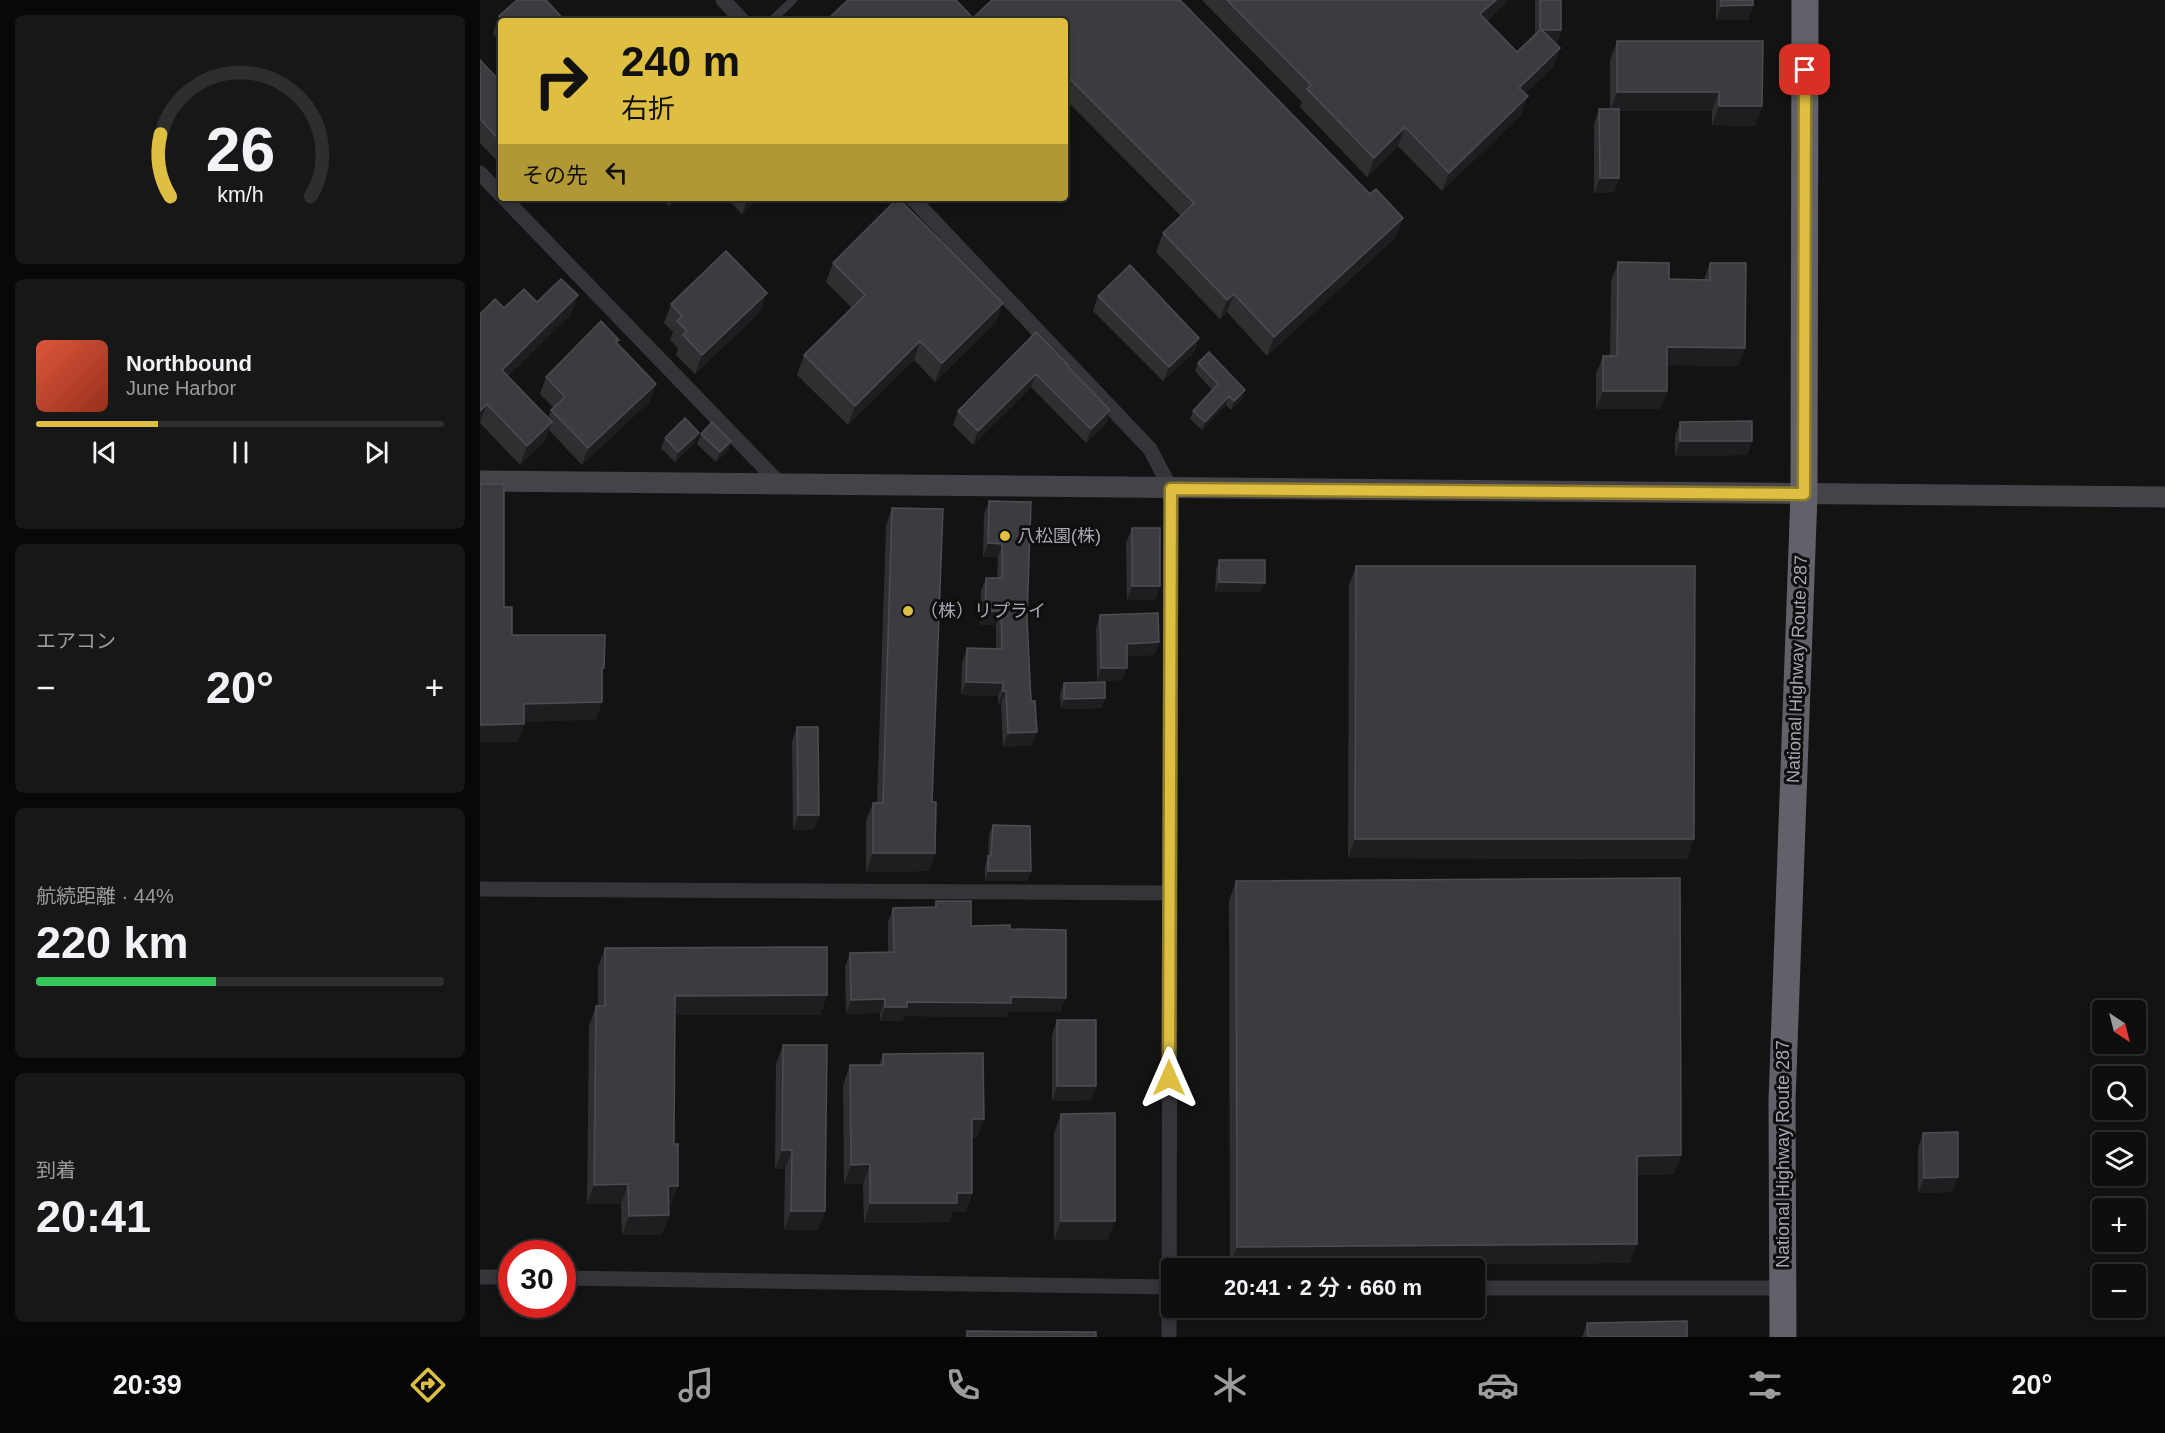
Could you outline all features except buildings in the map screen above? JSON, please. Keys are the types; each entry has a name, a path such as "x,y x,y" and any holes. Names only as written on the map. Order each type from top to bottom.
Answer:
{"highway":[{"name":"National Highway Route 287","path":"1783,1337 1782,1101 1804,494 1805,0"}],"street":[{"path":"723,0 740,18"},
{"path":"480,173 498,192"},
{"path":"507,201 782,486"},
{"path":"915,201 1150,448 1171,489 1169,893 1171,1258"},
{"path":"480,481 782,486 2165,497"},
{"path":"480,890 1169,893"},
{"path":"480,1277 498,1277"},
{"path":"576,1278 1161,1287"},
{"path":"1485,1288 1782,1288"},
{"path":"1169,1337 1170,1318"}],"lane":[{"path":"774,18 793,0"}],"place":[{"name":"八松園(株)","path":"1005,536"},
{"name":"（株）リプライ","path":"908,611"}],"route":[{"path":"1169,1078 1171,489 1804,494 1805,70"}]}
